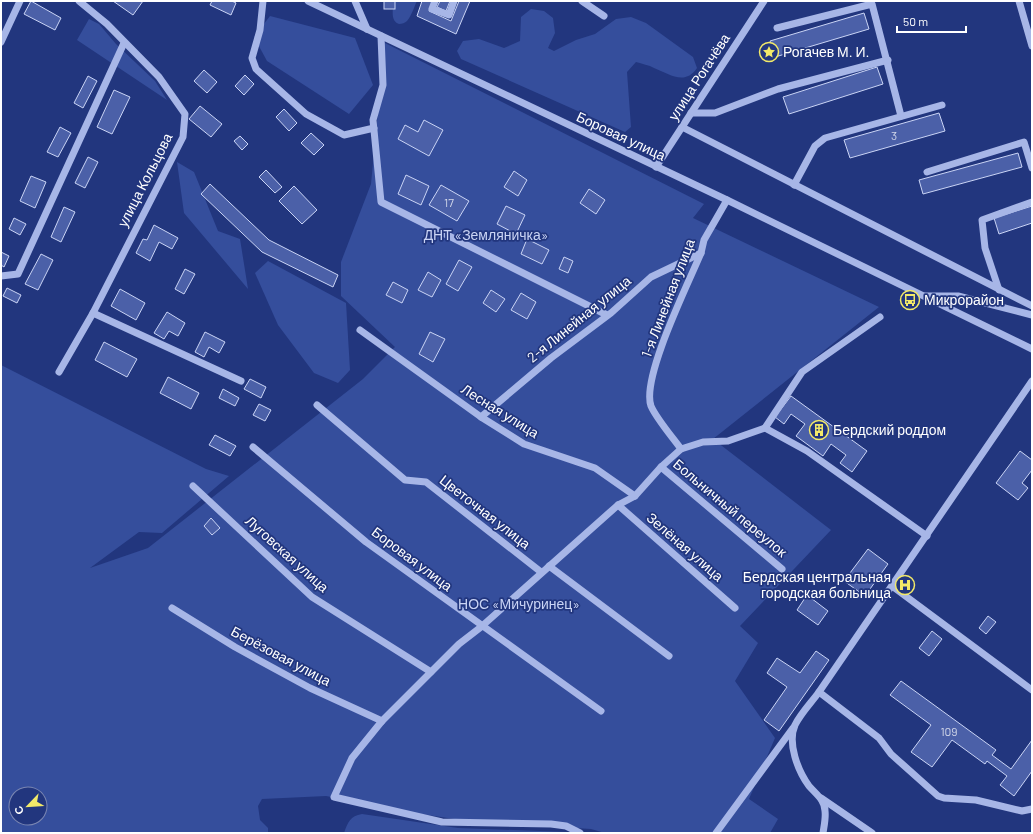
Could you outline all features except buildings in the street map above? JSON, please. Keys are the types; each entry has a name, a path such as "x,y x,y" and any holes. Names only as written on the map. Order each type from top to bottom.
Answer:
{"street":[{"path":"1,42 20,1"},
{"name":"улица Кольцова","path":"59,372 93,313 183,137 185,114 159,77 107,24 79,1"},
{"path":"263,1 260,30 252,58 256,69 306,114 344,135 374,128"},
{"name":"Боровая улица","path":"308,1 727,200 1032,349"},
{"path":"355,1 367,29"},
{"path":"435,1 432,9 449,15 454,1"},
{"path":"582,1 604,16"},
{"name":"улица Рогачёва","path":"656,167 764,1"},
{"path":"1019,1 1032,46"},
{"path":"777,28 872,4 902,116"},
{"path":"382,36 383,85 373,120 381,202 607,315"},
{"path":"1,276 18,274 124,43"},
{"path":"691,113 715,113 778,89 888,60"},
{"path":"794,185 815,146 825,138 942,105"},
{"path":"682,126 794,185 1032,306"},
{"path":"927,172 1024,142 1032,168"},
{"name":"1-я Линейная улица","path":"680,449 651,406 650,393 657,360 701,253 704,240 727,200"},
{"path":"999,290 985,248 982,220 1032,202"},
{"name":"2-я Линейная улица","path":"481,417 551,358 607,315 651,277 701,253"},
{"name":"Боровая улица","path":"922,296 958,296 1032,315"},
{"path":"93,313 241,381"},
{"path":"580,833 566,826 550,824 442,822 334,797 352,758 382,721 459,644 482,627 541,572 618,505 635,496 661,467 680,449 703,442 728,441 765,428 802,372 880,317"},
{"name":"Лесная улица","path":"360,330 481,417 524,444 595,468 635,496"},
{"path":"716,833 794,727 799,717 819,692 1032,381"},
{"name":"Цветочная улица","path":"317,405 405,480 426,482 541,572"},
{"path":"765,428 807,451 927,536"},
{"name":"Боровая улица","path":"253,447 366,542 482,627 601,711"},
{"name":"Больничный переулок","path":"661,467 782,569"},
{"name":"Луговская улица","path":"193,486 312,597 431,672"},
{"name":"Зелёная улица","path":"618,505 735,608"},
{"path":"549,566 669,656"},
{"path":"892,586 1032,690"},
{"name":"Берёзовая улица","path":"172,608 235,648 310,688 382,721"},
{"path":"819,692 880,738 891,754 938,796 944,798 976,800 1022,811 1032,809"},
{"path":"794,727 793,741 796,760 807,784 821,798 872,833"},
{"path":"821,798 826,811 823,833"}],"green space":[{"path":"394,1 417,1 410,16 404,23 399,24 394,20"},
{"path":"531,9 544,11 553,18 555,33 548,48 554,51 576,40 595,34 616,19 631,17 646,23 693,57 697,68 687,76 677,77 636,62 627,72 631,127 625,132 461,59 457,51 463,41 479,39 504,48 520,41 521,17"},
{"path":"270,16 355,38 373,85 349,114 267,61 254,37"},
{"path":"89,19 99,24 116,44 155,81 167,100 77,40"},
{"name":"НОС «Мичуринец»","path":"383,42 704,204 693,218 879,307 713,439 831,530 740,626 758,643 735,681 775,738 749,799 778,819 770,833 605,833 591,829 467,821 408,812 326,796 262,799 258,806 260,820 268,828 268,833 1,833 1,365 206,469 229,476 162,533 139,532 90,568 148,548 363,379 395,347 341,296 341,262 371,184 382,69"},
{"path":"177,162 194,172 218,231 240,239 248,289 184,213"},
{"path":"268,261 346,303 350,370 338,383 314,373 278,325 255,273"},
{"path":"362,814 458,828 593,833 344,833 350,820 355,816"}],"place":[{"name":"Рогачев М. И.","path":"769,52"},
{"name":"Микрорайон","path":"910,300"},
{"name":"Бердский роддом","path":"819,430"},
{"name":"Бердская центральная городская больница","path":"905,585"}],"park label":[{"name":"ДНТ «Земляничка»","path":"486,235"}]}
